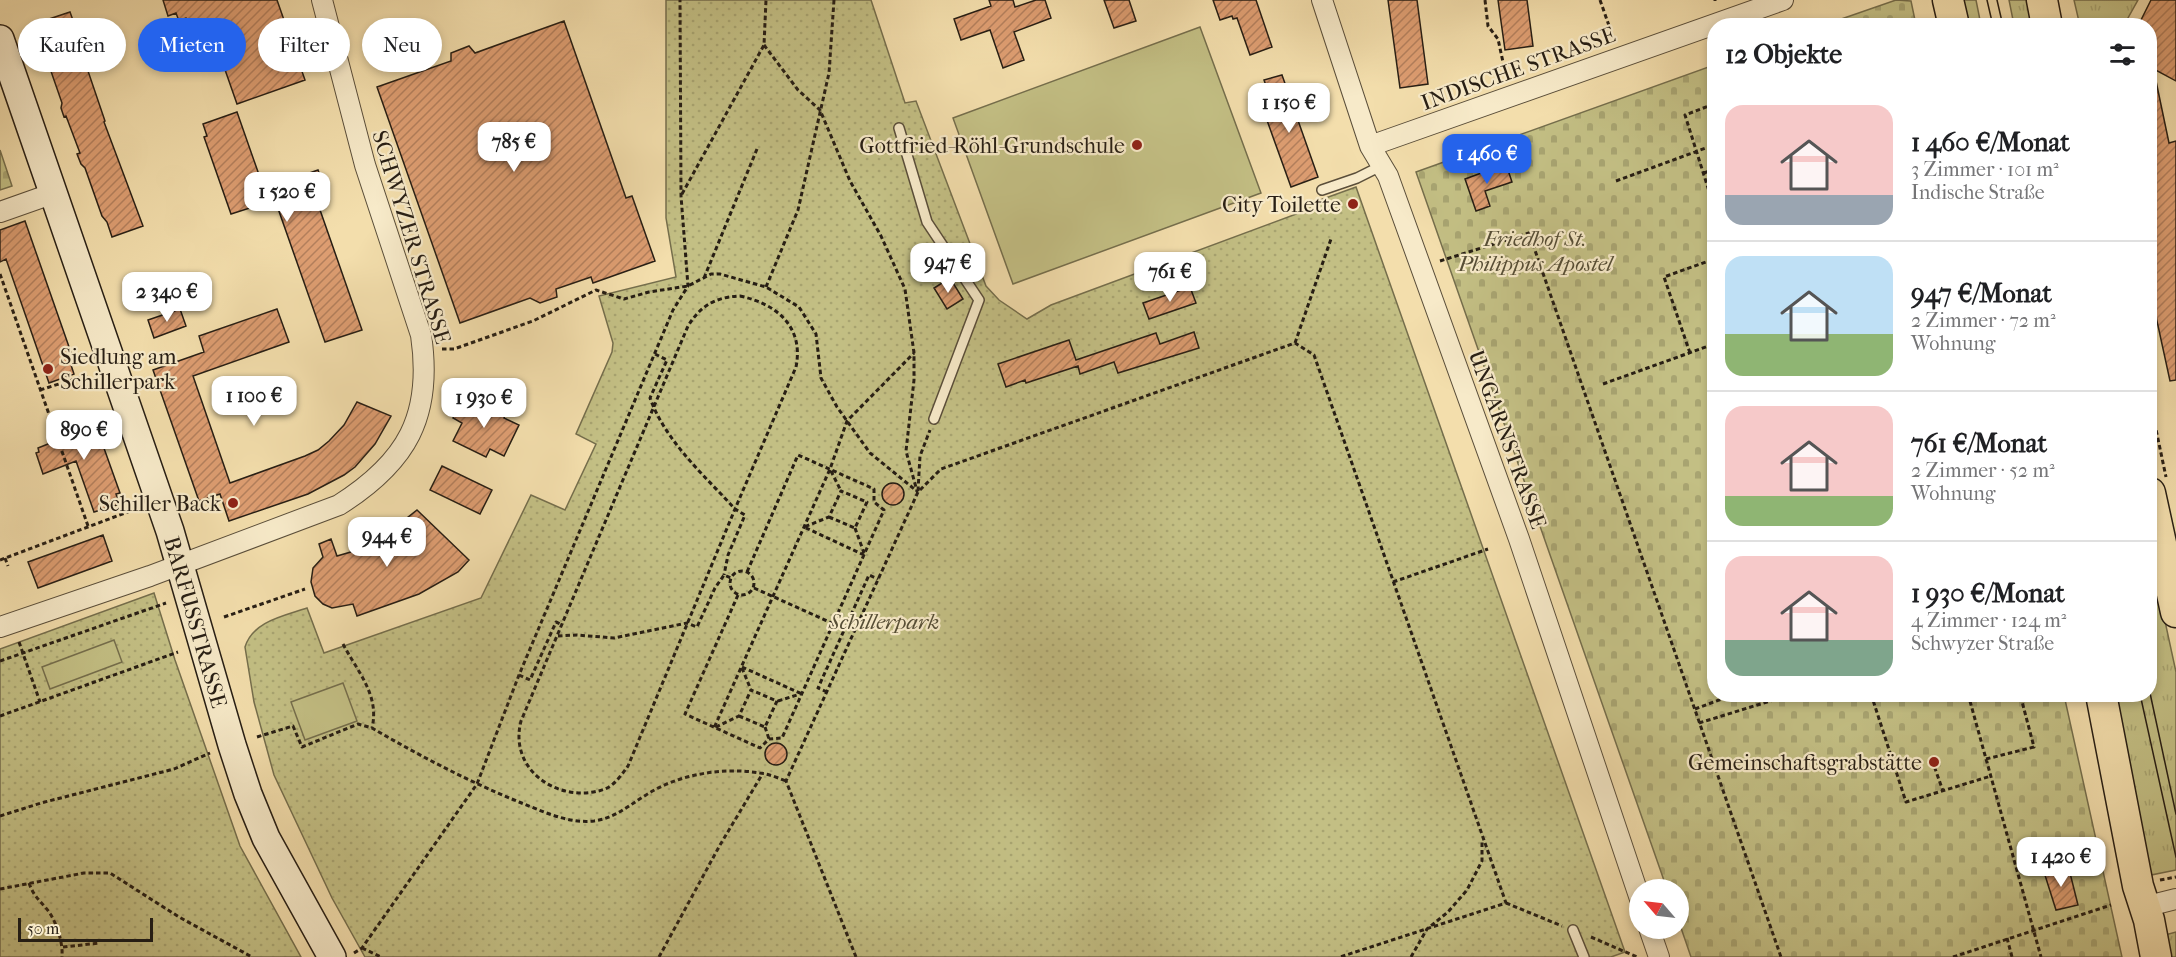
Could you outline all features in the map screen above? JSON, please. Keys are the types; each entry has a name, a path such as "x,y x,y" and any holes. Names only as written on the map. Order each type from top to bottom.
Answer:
{"main road":[{"path":"1948,0 1952,18"},
{"path":"2042,0 2045,18"},
{"name":"BARFUSSTRASSE","path":"0,39 181,564 232,745 266,838 343,955"},
{"path":"2158,486 2168,542 2176,612"},
{"path":"2102,702 2136,874 2149,894 2156,957"}],"street":[{"name":"SCHWYZER STRASSE","path":"0,627 181,564 339,505 361,492 386,470 408,439 417,417 423,387 424,358 421,334 365,165 321,0"},
{"name":"UNGARNSTRASSE","path":"1322,0 1370,146 1388,176 1407,226 1515,528 1633,879"},
{"name":"INDISCHE STRASSE","path":"1732,18 1783,0"},
{"name":"INDISCHE STRASSE","path":"1370,146 1707,27"},
{"path":"0,212 54,193"},
{"path":"2149,894 2176,899"},
{"path":"1653,939 1659,957"}],"lane":[{"path":"899,128 927,222 979,300 934,419"},
{"path":"1322,190 1357,178 1381,166"},
{"path":"1573,930 1584,957"}],"path":[{"path":"343,955 362,948 477,784 519,675 673,310 688,286 681,196 680,0"},
{"path":"681,196 764,45 766,0"},
{"path":"766,287 798,210 829,73 834,0"},
{"path":"1485,0 1488,26 1498,39 1506,76"},
{"path":"1600,0 1613,37"},
{"path":"764,45 798,90 820,110 850,180 881,236 905,289 914,353 914,381 906,451 918,492"},
{"path":"1707,107 1685,115 1707,183"},
{"path":"1616,181 1707,148"},
{"path":"704,278 757,149"},
{"path":"1440,261 1529,233 1781,957"},
{"path":"1295,343 1331,239"},
{"path":"1690,353 1664,277 1707,262"},
{"path":"0,274 88,526"},
{"path":"438,349 454,349 533,321 596,290 624,299 649,291 688,286 711,274 720,274 766,287 799,307 816,334 821,378 870,453 918,492"},
{"path":"740,296 759,302 777,312 793,330 798,344 796,367 628,766 607,788 574,794 536,775 527,766 518,743 521,721 654,408 688,326 695,314 703,307 724,297 740,296"},
{"path":"0,300 8,298"},
{"path":"856,957 786,781 918,492 941,469 1295,343"},
{"path":"1295,343 1314,355 1506,903 1340,957"},
{"path":"1603,384 1707,347"},
{"path":"714,728 830,469 848,421 914,353"},
{"path":"558,636 614,638 687,623 697,627 715,588 724,575 728,555 745,514 735,508 675,443 654,408 650,398 667,360 655,354"},
{"path":"40,390 87,375"},
{"path":"918,492 920,456 934,419"},
{"path":"738,595 685,714 760,748 769,739 782,738 884,510 878,507 873,498 874,489 798,455 747,572"},
{"path":"830,469 841,490 867,502"},
{"path":"804,527 829,517 841,490"},
{"path":"864,555 855,528 867,502 873,498"},
{"path":"0,560 132,510"},
{"path":"829,517 855,528"},
{"path":"804,527 864,555"},
{"path":"1393,582 1488,549"},
{"path":"5,558 8,566"},
{"path":"738,572 747,572 754,579 754,588 747,595 738,595 731,588 731,578 738,572"},
{"path":"724,575 731,578"},
{"path":"827,692 818,688 844,629 869,575 878,579"},
{"path":"754,588 844,629"},
{"path":"224,617 306,590"},
{"path":"0,661 166,603"},
{"path":"519,675 530,680 556,622 563,625"},
{"path":"19,642 40,702"},
{"path":"343,644 368,686 373,700 375,717 372,728"},
{"path":"0,716 178,652"},
{"path":"742,667 751,690 777,701 802,694"},
{"path":"742,667 802,694"},
{"path":"714,728 739,716 751,690"},
{"path":"769,739 765,728 777,701"},
{"path":"1695,709 1714,702"},
{"path":"1700,723 1767,702"},
{"path":"1874,702 1906,802 1991,776"},
{"path":"1970,702 2041,957"},
{"path":"1986,759 2034,747 2022,702"},
{"path":"739,716 765,728"},
{"path":"257,737 293,726 302,747 358,724 372,728 477,784 546,813 573,820 592,821 614,817 647,794 690,777 733,771 763,773 786,781"},
{"path":"0,816 41,803 174,770 232,745"},
{"path":"1932,760 1943,791"},
{"path":"659,957 720,845 763,773"},
{"path":"1411,957 1427,929 1448,912 1467,890 1482,861 1482,835"},
{"path":"0,889 84,873 110,873 179,917 252,957"},
{"path":"2149,894 2176,877"},
{"path":"29,883 34,896 51,916 63,947 62,957"},
{"path":"1953,957 2111,905"},
{"path":"2007,938 2012,957"},
{"path":"63,947 100,943"},
{"path":"362,948 381,957"},
{"path":"1630,954 1637,957"}],"green space":[{"name":"Schillerpark","path":"666,0 871,0 905,103 916,101 986,286 999,300 1027,319 1051,305 1299,213 1298,208 1356,187 1625,952 1611,957 365,957 332,898 274,775 254,702 245,647 249,638 262,625 307,608 324,653 481,598 531,495 565,510 596,444 576,434 612,352 613,343 599,296 676,277 666,218"},
{"path":"1896,0 1911,1 1915,18 1844,18"},
{"path":"1957,0 1976,0 1980,18 1961,18"},
{"path":"2009,0 2027,0 2031,18 2013,18"},
{"path":"2074,0 2138,0 2128,18 2078,18"},
{"path":"1200,27 1261,193 1013,284 953,118"},
{"name":"Friedhof St. Philippus Apostel","path":"1707,68 1707,702 2066,702 2122,957 1691,957 1685,939 1689,939 1689,879 1663,879 1416,172"},
{"path":"0,150 12,186 0,190"},
{"path":"2157,584 2176,672 2176,870 2151,875 2112,702 2157,702"},
{"path":"154,593 240,846 301,957 0,957 0,649"},
{"path":"114,640 122,662 50,689 42,667"},
{"path":"343,683 357,721 305,740 291,702"},
{"path":"2176,932 2176,957 2170,957 2165,935"}],"building":[{"path":"163,0 277,0 283,18 258,18 258,72 302,72 305,80 237,104 226,72 246,72 246,18 178,18 176,13 168,16"},
{"path":"989,0 1013,0 1015,7 1036,0 1045,0 1051,18 1014,32 1024,60 1003,68 990,30 961,40 954,19 991,6"},
{"path":"1104,0 1129,0 1136,21 1114,28"},
{"path":"1213,0 1256,0 1272,47 1250,55 1237,18 1233,19 1232,16 1220,20"},
{"path":"1388,0 1417,0 1428,84 1400,88"},
{"path":"1498,0 1527,0 1533,46 1505,50"},
{"path":"2151,0 2176,0 2176,81 2157,71 2157,18 2142,18"},
{"path":"70,12 72,18 52,18"},
{"path":"564,21 626,198 632,196 655,261 593,283 591,277 556,289 557,297 540,303 530,298 460,323 377,87 420,72 442,72 442,64 451,61 451,53 469,46 475,53"},
{"path":"51,72 88,72 104,122 143,226 112,237 85,168 77,154 80,153 66,116 64,117 62,103"},
{"path":"1282,75 1318,177 1291,187 1264,112 1274,108 1264,80"},
{"path":"2157,86 2169,143 2176,141 2176,380 2170,381 2157,321"},
{"path":"237,112 264,189 318,170 322,181 312,187 362,330 325,342 275,200 231,214 204,137 207,136 203,124"},
{"path":"1506,164 1512,182 1485,191 1490,206 1476,211 1465,179"},
{"path":"25,221 75,364 71,365 74,374 49,383 6,259 0,262 0,230"},
{"path":"950,278 963,299 947,309 934,288"},
{"path":"1190,287 1196,303 1149,319 1143,303"},
{"path":"180,309 186,326 154,338 148,320"},
{"path":"277,309 289,342 193,376 230,483 318,450 344,425 357,402 391,416 375,444 355,467 344,475 308,494 229,521 220,494 199,501 153,370 204,352 199,336"},
{"path":"1194,332 1199,348 1118,373 1114,362 1080,374 1078,366 1006,387 998,364 1069,340 1076,360 1156,333 1160,344"},
{"path":"462,400 474,407 478,400 506,414 504,418 519,425 504,456 490,449 486,457 453,441 462,423 453,418"},
{"path":"89,415 92,424 95,423 120,493 116,494 120,504 94,512 76,461 43,474 36,453 39,452 38,448 68,436 64,424"},
{"path":"442,466 492,490 480,514 430,490"},
{"path":"893,483 901,486 904,494 901,502 893,505 885,502 882,494 885,486"},
{"path":"417,510 469,560 458,572 419,594 357,616 353,604 332,608 323,604 315,596 311,582 313,568 323,557 319,544 331,539 337,556 361,549 394,535 391,527"},
{"path":"103,535 112,561 38,588 28,562"},
{"path":"776,743 784,746 787,754 784,762 776,765 768,762 765,754 768,746"},
{"path":"2065,866 2069,869 2078,905 2056,910 2044,872"}],"tram line":[{"path":"1987,0 1991,18"},
{"path":"1997,0 2001,18"},
{"path":"2142,702 2176,857"},
{"path":"2152,702 2176,814"}],"place":[{"name":"Gottfried-Röhl-Grundschule","path":"1137,145"},
{"name":"City Toilette","path":"1353,204"},
{"name":"Siedlung am Schillerpark","path":"48,369"},
{"name":"Schiller Back","path":"233,503"},
{"name":"Gemeinschaftsgrabstätte","path":"1934,762"}]}
